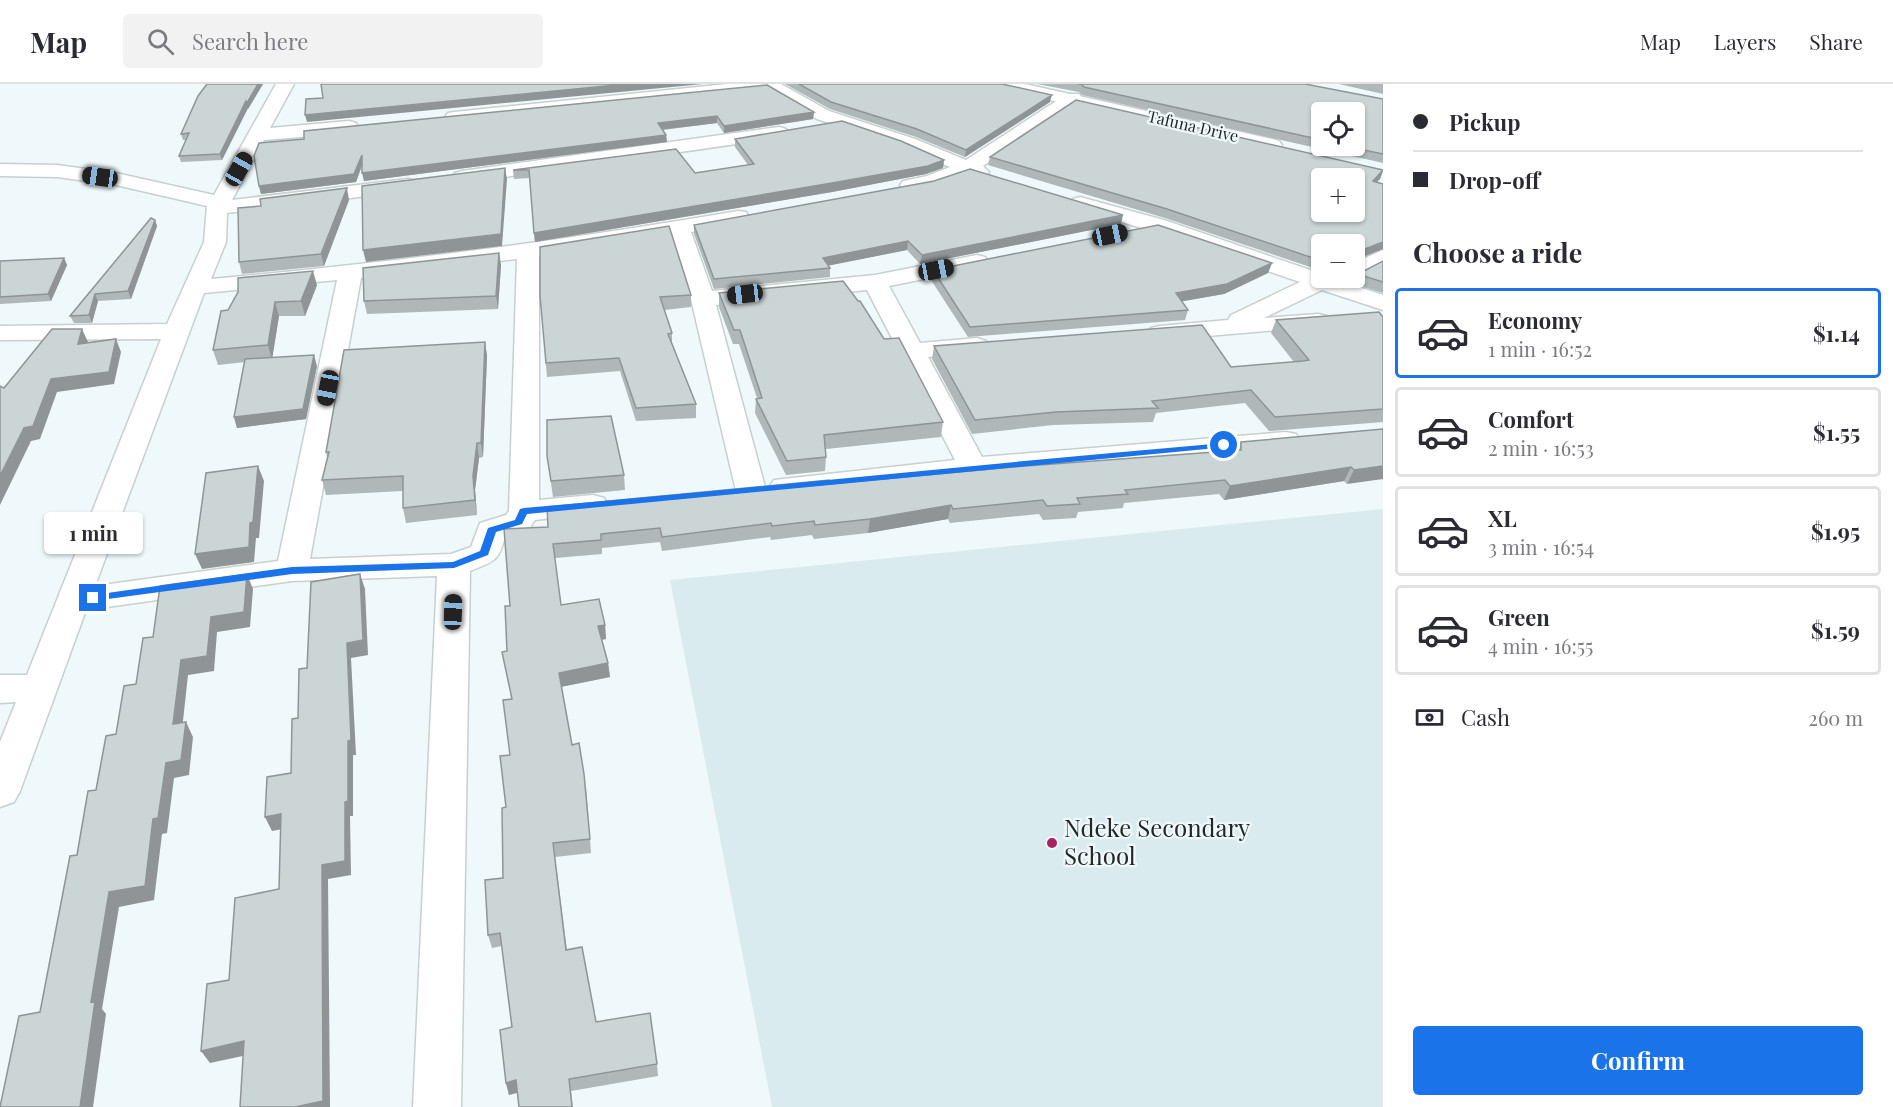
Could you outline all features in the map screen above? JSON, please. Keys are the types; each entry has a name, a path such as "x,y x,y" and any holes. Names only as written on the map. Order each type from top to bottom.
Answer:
{"street":[{"name":"Tafuna Drive","path":"1002,84 1288,148"},
{"path":"0,791 176,332 215,242 219,206 258,135 291,85"},
{"path":"430,119 769,85 840,122 908,143 967,168 1000,178"},
{"path":"886,190 932,181 967,168 1072,98"},
{"path":"447,180 672,150 840,122"},
{"path":"258,135 371,125"},
{"path":"0,170 57,171 116,179 219,206 424,183"},
{"path":"1056,195 1311,274"},
{"path":"196,287 350,274 528,252 759,213"},
{"path":"1110,235 1156,225"},
{"path":"679,228 703,299 740,492 974,467 1313,438"},
{"path":"71,601 292,570 454,565 484,553 492,530 518,522 524,511 528,252"},
{"path":"1365,267 1383,257"},
{"path":"703,299 874,282 997,258"},
{"path":"292,570 350,274"},
{"path":"874,282 974,467"},
{"path":"1222,328 1317,288"},
{"path":"1350,288 1383,303"},
{"path":"1138,335 1360,317"},
{"path":"0,333 176,332"},
{"path":"912,351 996,345"},
{"path":"524,511 615,503"},
{"path":"437,1107 454,565"},
{"path":"0,689 40,687"}],"shaded area":[{"name":"Ndeke Secondary School","path":"1383,509 1383,1107 772,1107 670,580"}],"building":[{"path":"207,84 258,84 247,103 246,101 220,154 179,156 189,133 181,134 198,96"},
{"path":"321,84 627,84 305,115 306,99 323,98"},
{"path":"799,84 1002,84 1052,95 966,150 917,129 831,102"},
{"path":"1081,84 1305,84 1383,99 1383,154 1365,150 1365,102 1311,102 1311,138 1084,87"},
{"path":"767,85 814,112 724,126 717,116 658,123 666,135 362,173 362,155 354,174 259,186 254,156 259,143 304,139 304,131"},
{"path":"1076,100 1311,154 1311,156 1322,156 1383,170 1373,181 1383,184 1383,242 1365,249 1365,234 1311,234 1311,257 1167,209 990,157"},
{"path":"842,121 901,141 944,160 928,166 534,233 529,170 513,170 676,149 695,173 754,164 735,139"},
{"path":"505,168 501,234 363,250 362,186"},
{"path":"970,169 1123,215 922,255 908,241 823,258 830,268 714,279 694,225 934,181"},
{"path":"347,188 321,254 239,262 238,208 261,206 260,199"},
{"path":"151,218 155,220 128,291 95,294 89,315 70,316"},
{"path":"1158,225 1272,263 1227,284 1176,293 1188,310 970,327 933,270"},
{"path":"669,226 691,295 660,297 672,333 668,334 696,404 636,408 619,358 546,363 540,296 540,247"},
{"path":"499,253 496,296 364,301 363,268"},
{"path":"64,258 48,294 0,297 0,261"},
{"path":"1383,261 1383,282 1365,276 1366,270"},
{"path":"313,271 301,301 275,302 268,345 213,350 221,311 228,310 238,292 238,278"},
{"path":"843,281 860,301 884,339 899,338 943,422 824,435 826,457 787,461 756,399 762,398 740,330 734,330 719,293"},
{"path":"1379,312 1383,317 1383,409 1275,417 1251,390 1152,401 1158,408 1056,412 975,420 934,346 1202,325 1231,367 1309,360 1276,320"},
{"path":"52,329 82,329 78,344 116,339 109,372 51,379 33,426 24,428 0,476 0,386 4,388"},
{"path":"485,342 481,443 477,443 473,476 475,500 403,508 403,476 322,480 329,452 326,452 344,350"},
{"path":"314,355 303,409 234,417 245,359"},
{"path":"611,416 624,475 551,481 547,456 547,420"},
{"path":"1383,429 1383,466 1354,470 1351,467 1230,486 1225,480 1125,490 1128,494 1077,498 1080,504 1047,506 1043,500 953,509 951,505 870,519 815,525 814,521 772,526 771,523 662,537 660,528 601,534 601,540 553,544 561,605 599,599 605,625 598,626 608,663 559,673 572,745 579,743 590,839 553,843 566,950 582,947 596,1022 650,1013 657,1064 569,1079 572,1107 519,1107 516,1080 506,1083 500,1030 512,1027 500,933 488,935 485,880 503,878 502,808 506,807 500,756 510,755 503,700 512,699 502,652 507,651 505,606 510,606 504,529 548,527 547,507 829,480 829,484 1013,467 1241,450 1241,442"},
{"path":"258,466 249,547 195,554 206,473"},
{"path":"247,574 244,612 211,617 207,656 181,660 173,724 186,722 181,760 166,763 158,818 153,819 145,886 109,892 91,1002 95,1001 80,1107 0,1107 19,1016 40,1012 70,856 77,855 88,791 96,790 106,736 116,734 124,686 136,684 143,638 153,637 160,586"},
{"path":"360,574 363,640 347,643 351,740 348,741 345,861 322,865 323,1101 295,1107 240,1107 244,1041 201,1051 207,984 229,980 235,898 279,889 281,814 265,817 267,777 291,773 292,719 298,718 299,669 307,668 311,582"}],"place":[{"name":"Ndeke Secondary School","path":"1052,843"}],"route":[{"path":"93,598 292,570 454,565 484,553 492,530 518,522 524,511 1224,445"}]}
